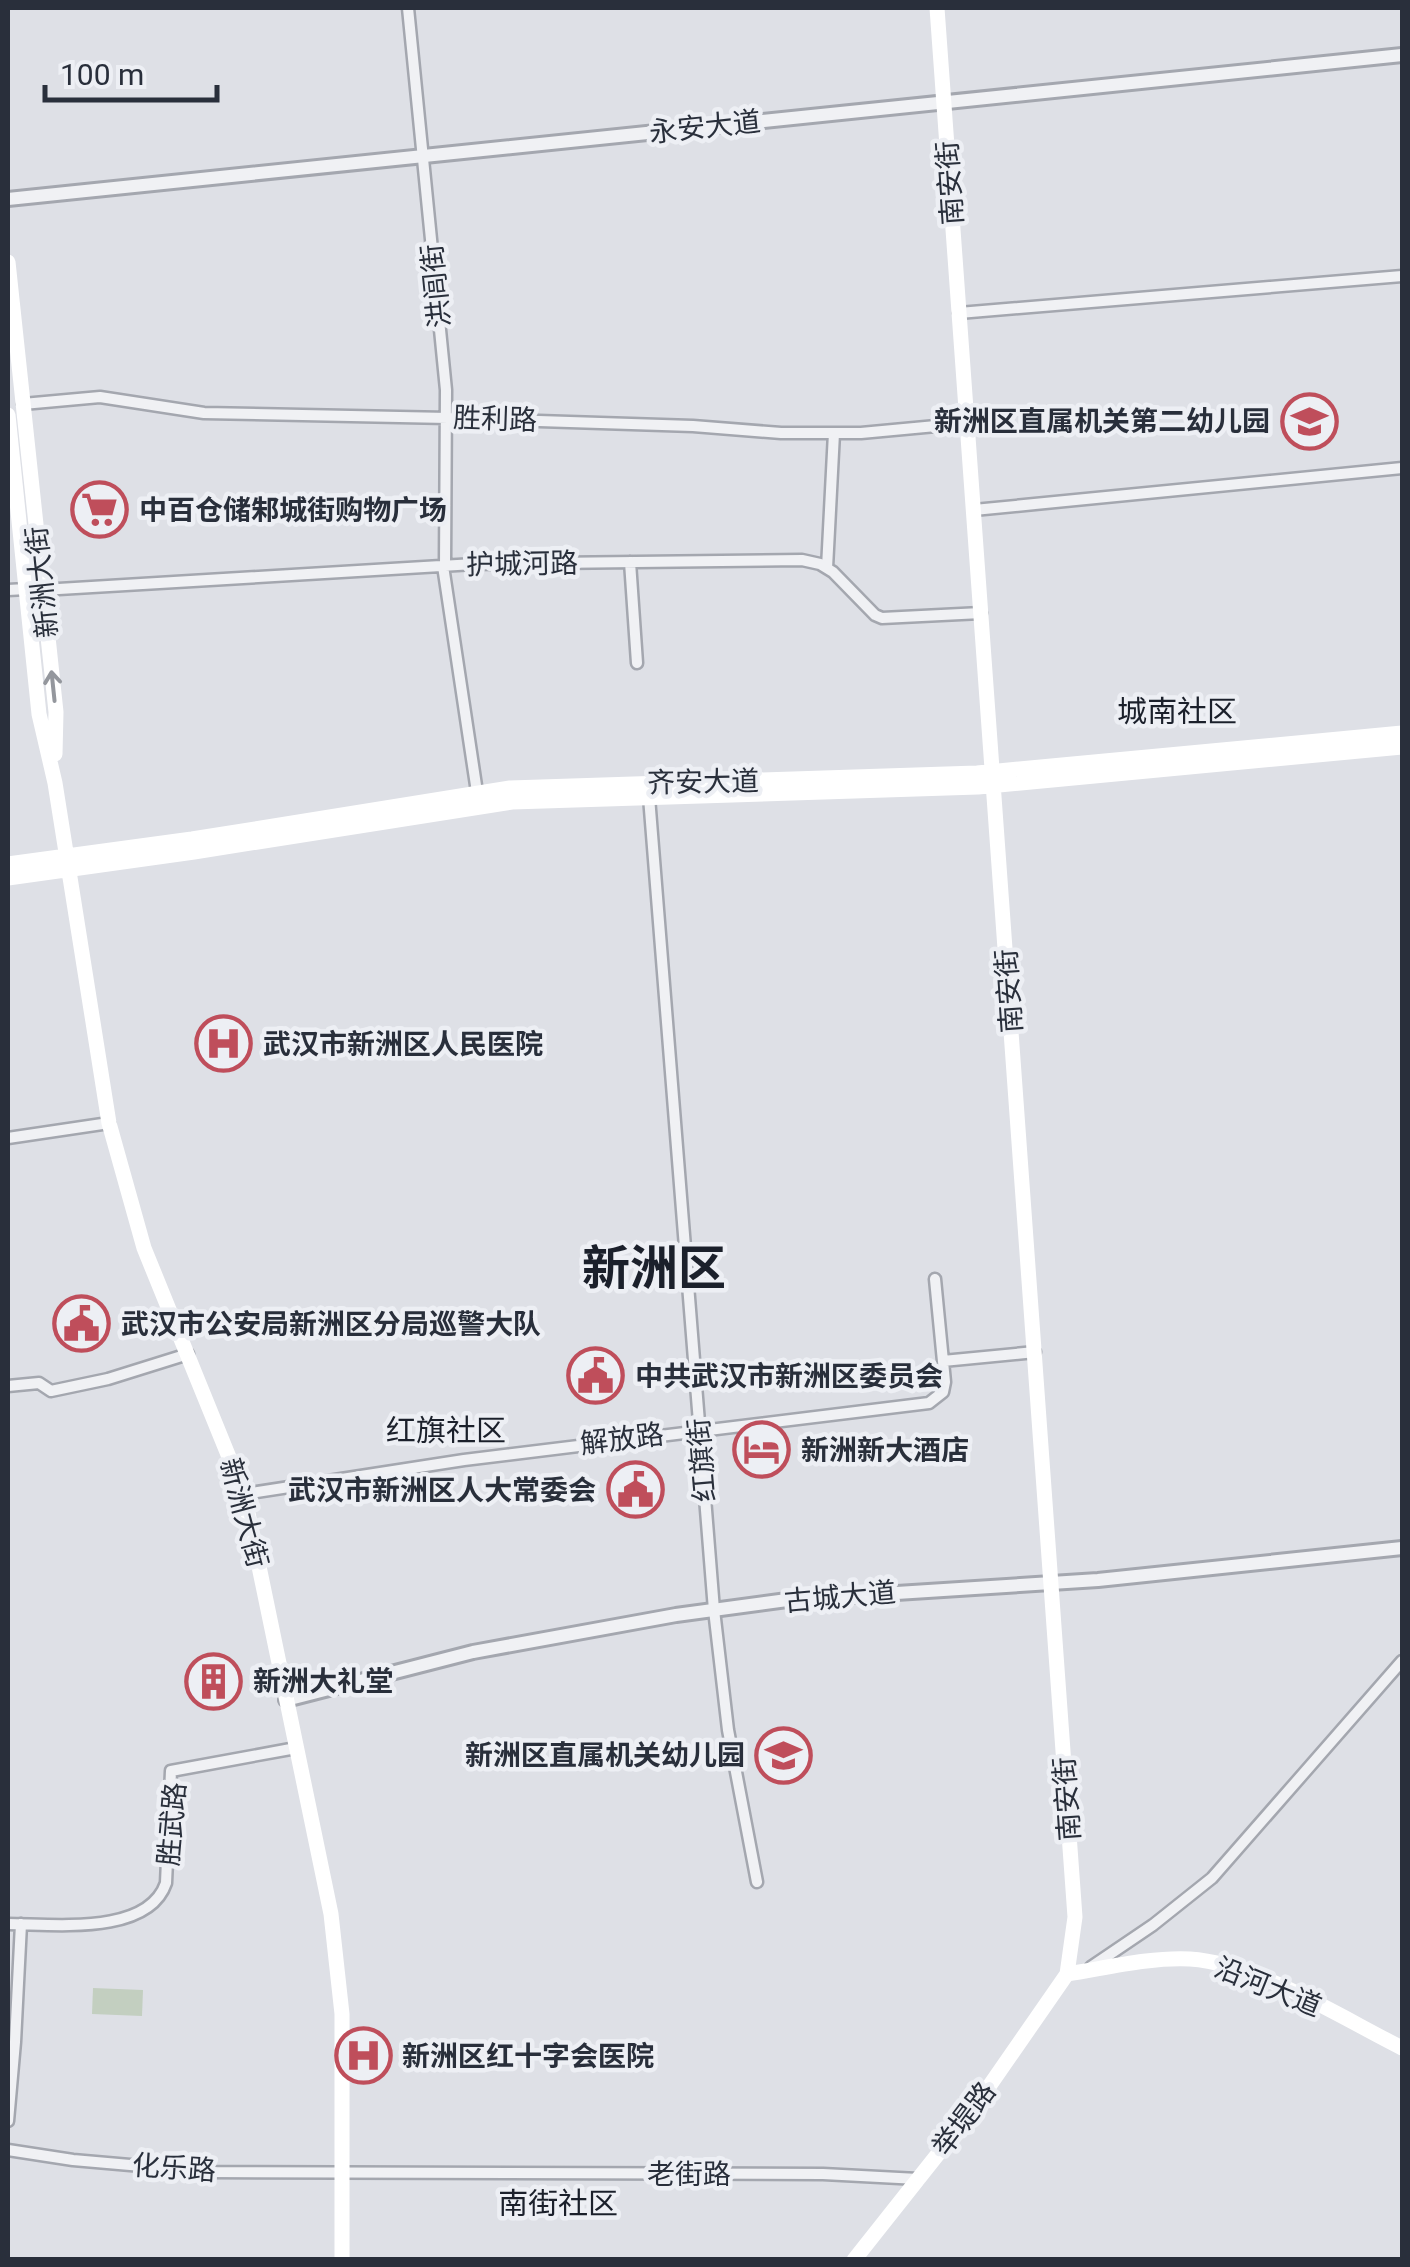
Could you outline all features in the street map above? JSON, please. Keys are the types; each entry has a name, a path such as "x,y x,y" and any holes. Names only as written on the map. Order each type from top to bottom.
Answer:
{"main road":[{"name":"南安街","path":"937,8 1075,1917 1067,1974"},
{"name":"新洲大街","path":"8,262 23,404 34,590"},
{"name":"新洲大街","path":"8,415 56,712 54,784 109,1123 144,1248 244,1494 331,1914 340,1980 343,2049 342,2260"},
{"name":"齐安大道","path":"8,864 67,863 478,806 648,796 856,793 1402,733"},
{"name":"齐安大道","path":"8,878 67,863 476,792 577,784 993,779 1402,747"},
{"name":"沿河大道","path":"1067,1974 1174,1959 1218,1963 1260,1978 1402,2048"},
{"name":"举堤路","path":"854,2260 972,2112 1067,1974"}],"street":[{"name":"洪闾街","path":"408,8 448,418 444,566 476,792"},
{"name":"永安大道","path":"8,199 1402,55"},
{"path":"960,313 1402,276"},
{"name":"胜利路","path":"23,404 100,397 204,413 834,433 968,423"},
{"path":"834,433 827,568 882,618 981,612"},
{"path":"974,510 1402,468"},
{"name":"护城河路","path":"8,590 444,566 802,560 827,568"},
{"path":"630,562 637,663"},
{"name":"红旗街","path":"648,796 714,1610 728,1730 757,1882"},
{"path":"8,1138 109,1123"},
{"name":"解放路","path":"244,1494 464,1460 929,1403 943,1392 944,1361 935,1279"},
{"path":"944,1361 1034,1352"},
{"path":"8,1386 39,1383 51,1391 188,1354"},
{"name":"古城大道","path":"286,1700 473,1652 787,1600 1051,1582 1402,1548"},
{"path":"1087,1971 1212,1878 1402,1661"},
{"name":"胜武路","path":"8,1924 98,1923 130,1916 151,1906 166,1883 171,1771 296,1748"},
{"path":"8,2121 21,1924"},
{"name":"化乐路","path":"8,2150 193,2171 341,2172"},
{"name":"老街路","path":"341,2172 804,2174 918,2179"}],"green space":[{"path":"93,1988 143,1990 142,2016 92,2014"}],"place":[{"name":"新洲区直属机关第二幼儿园","path":"1309,421"},
{"name":"中百仓储邾城街购物广场","path":"100,510"},
{"name":"武汉市新洲区人民医院","path":"224,1044"},
{"name":"武汉市公安局新洲区分局巡警大队","path":"82,1324"},
{"name":"中共武汉市新洲区委员会","path":"596,1376"},
{"name":"新洲新大酒店","path":"762,1450"},
{"name":"武汉市新洲区人大常委会","path":"635,1490"},
{"name":"新洲大礼堂","path":"214,1681"},
{"name":"新洲区直属机关幼儿园","path":"784,1755"},
{"name":"新洲区红十字会医院","path":"363,2056"}],"district":[{"name":"城南社区","path":"1177,711"},
{"name":"新洲区","path":"654,1268"},
{"name":"红旗社区","path":"446,1430"},
{"name":"南街社区","path":"558,2203"}]}
